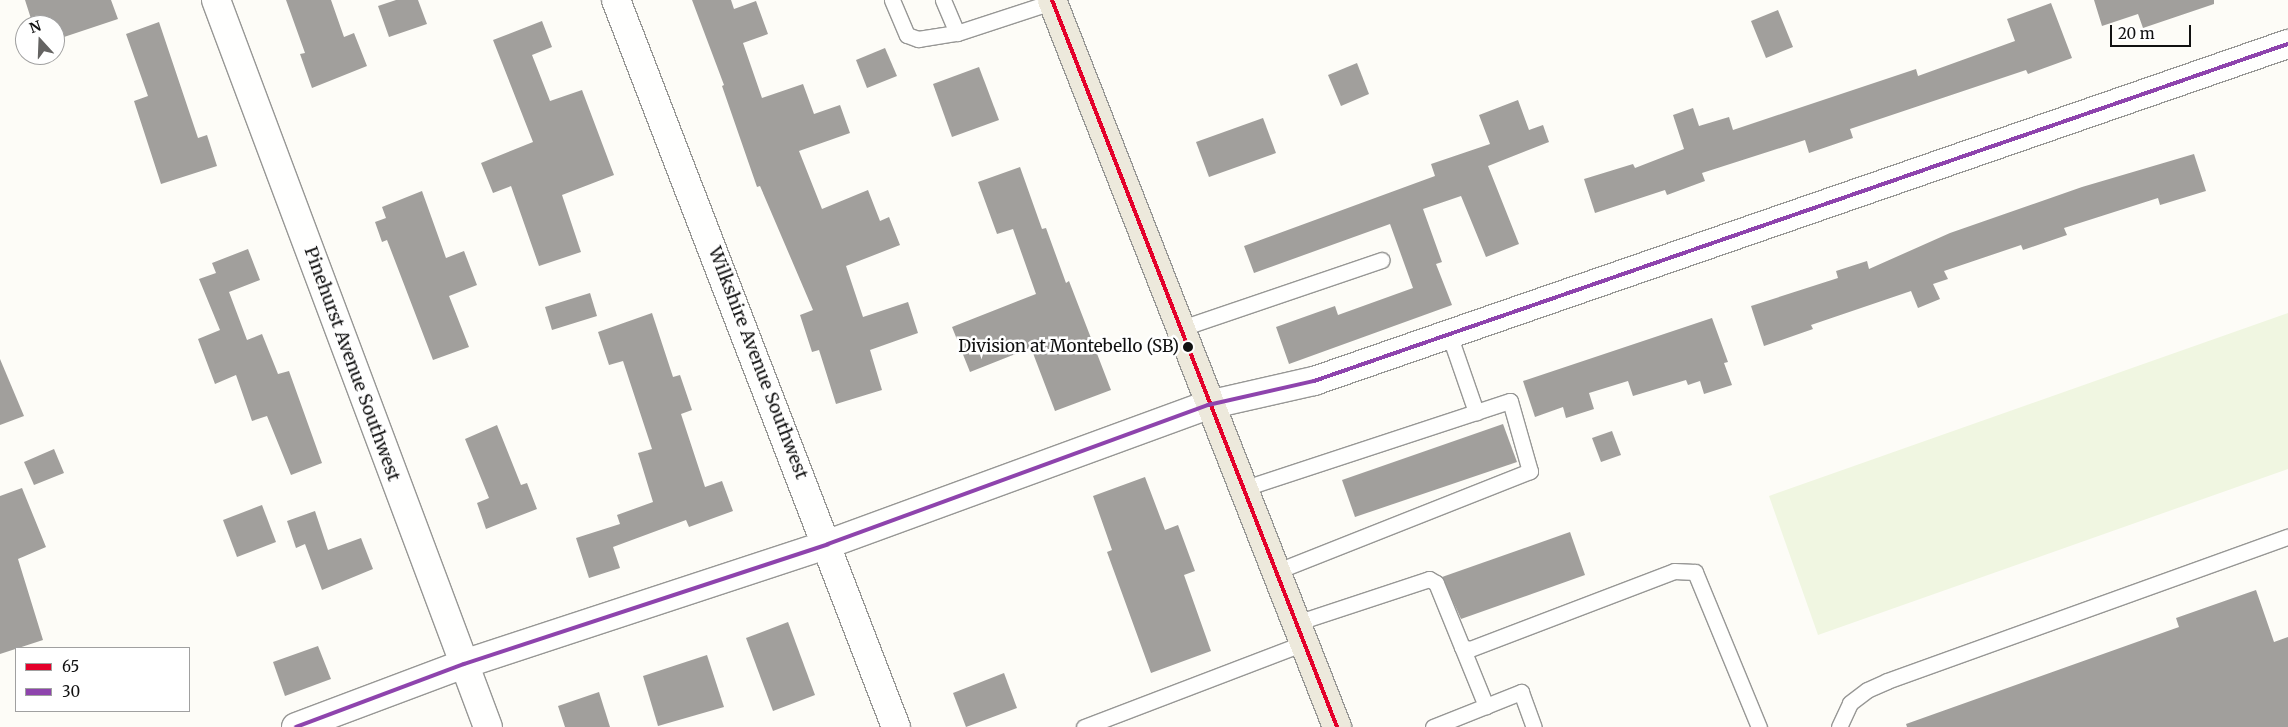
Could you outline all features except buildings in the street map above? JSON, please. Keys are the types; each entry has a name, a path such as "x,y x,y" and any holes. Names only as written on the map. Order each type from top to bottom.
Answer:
{"main road":[{"path":"1052,1 1208,405 1337,727"}],"street":[{"name":"Pinehurst Avenue Southwest","path":"216,0 488,727"},
{"name":"Wilkshire Avenue Southwest","path":"616,0 828,544 896,727"},
{"path":"296,727 464,664 828,544 1208,405 1314,381 2288,44"}],"lane":[{"path":"892,0 907,35 918,39 957,32 1052,1"},
{"path":"943,0 957,32"},
{"path":"1179,329 1382,260"},
{"path":"1449,334 1476,412"},
{"path":"1242,490 1510,401 1530,471 1275,572"},
{"path":"1839,727 1850,703 1867,690 1887,681 2288,538"},
{"path":"1462,647 1470,649 1674,570 1695,572 1759,727"},
{"path":"1084,727 1430,579 1436,583 1486,706"},
{"path":"1433,727 1521,692 1534,727"}],"green space":[{"path":"2288,313 2288,469 1818,635 1769,496"}],"transit line":[{"name":"65","path":"1052,0 1337,727"},
{"name":"30","path":"296,727 464,664 828,544 1208,405 1314,381 2288,44"}],"place":[{"name":"Division at Montebello (SB)","path":"1188,347"}]}
